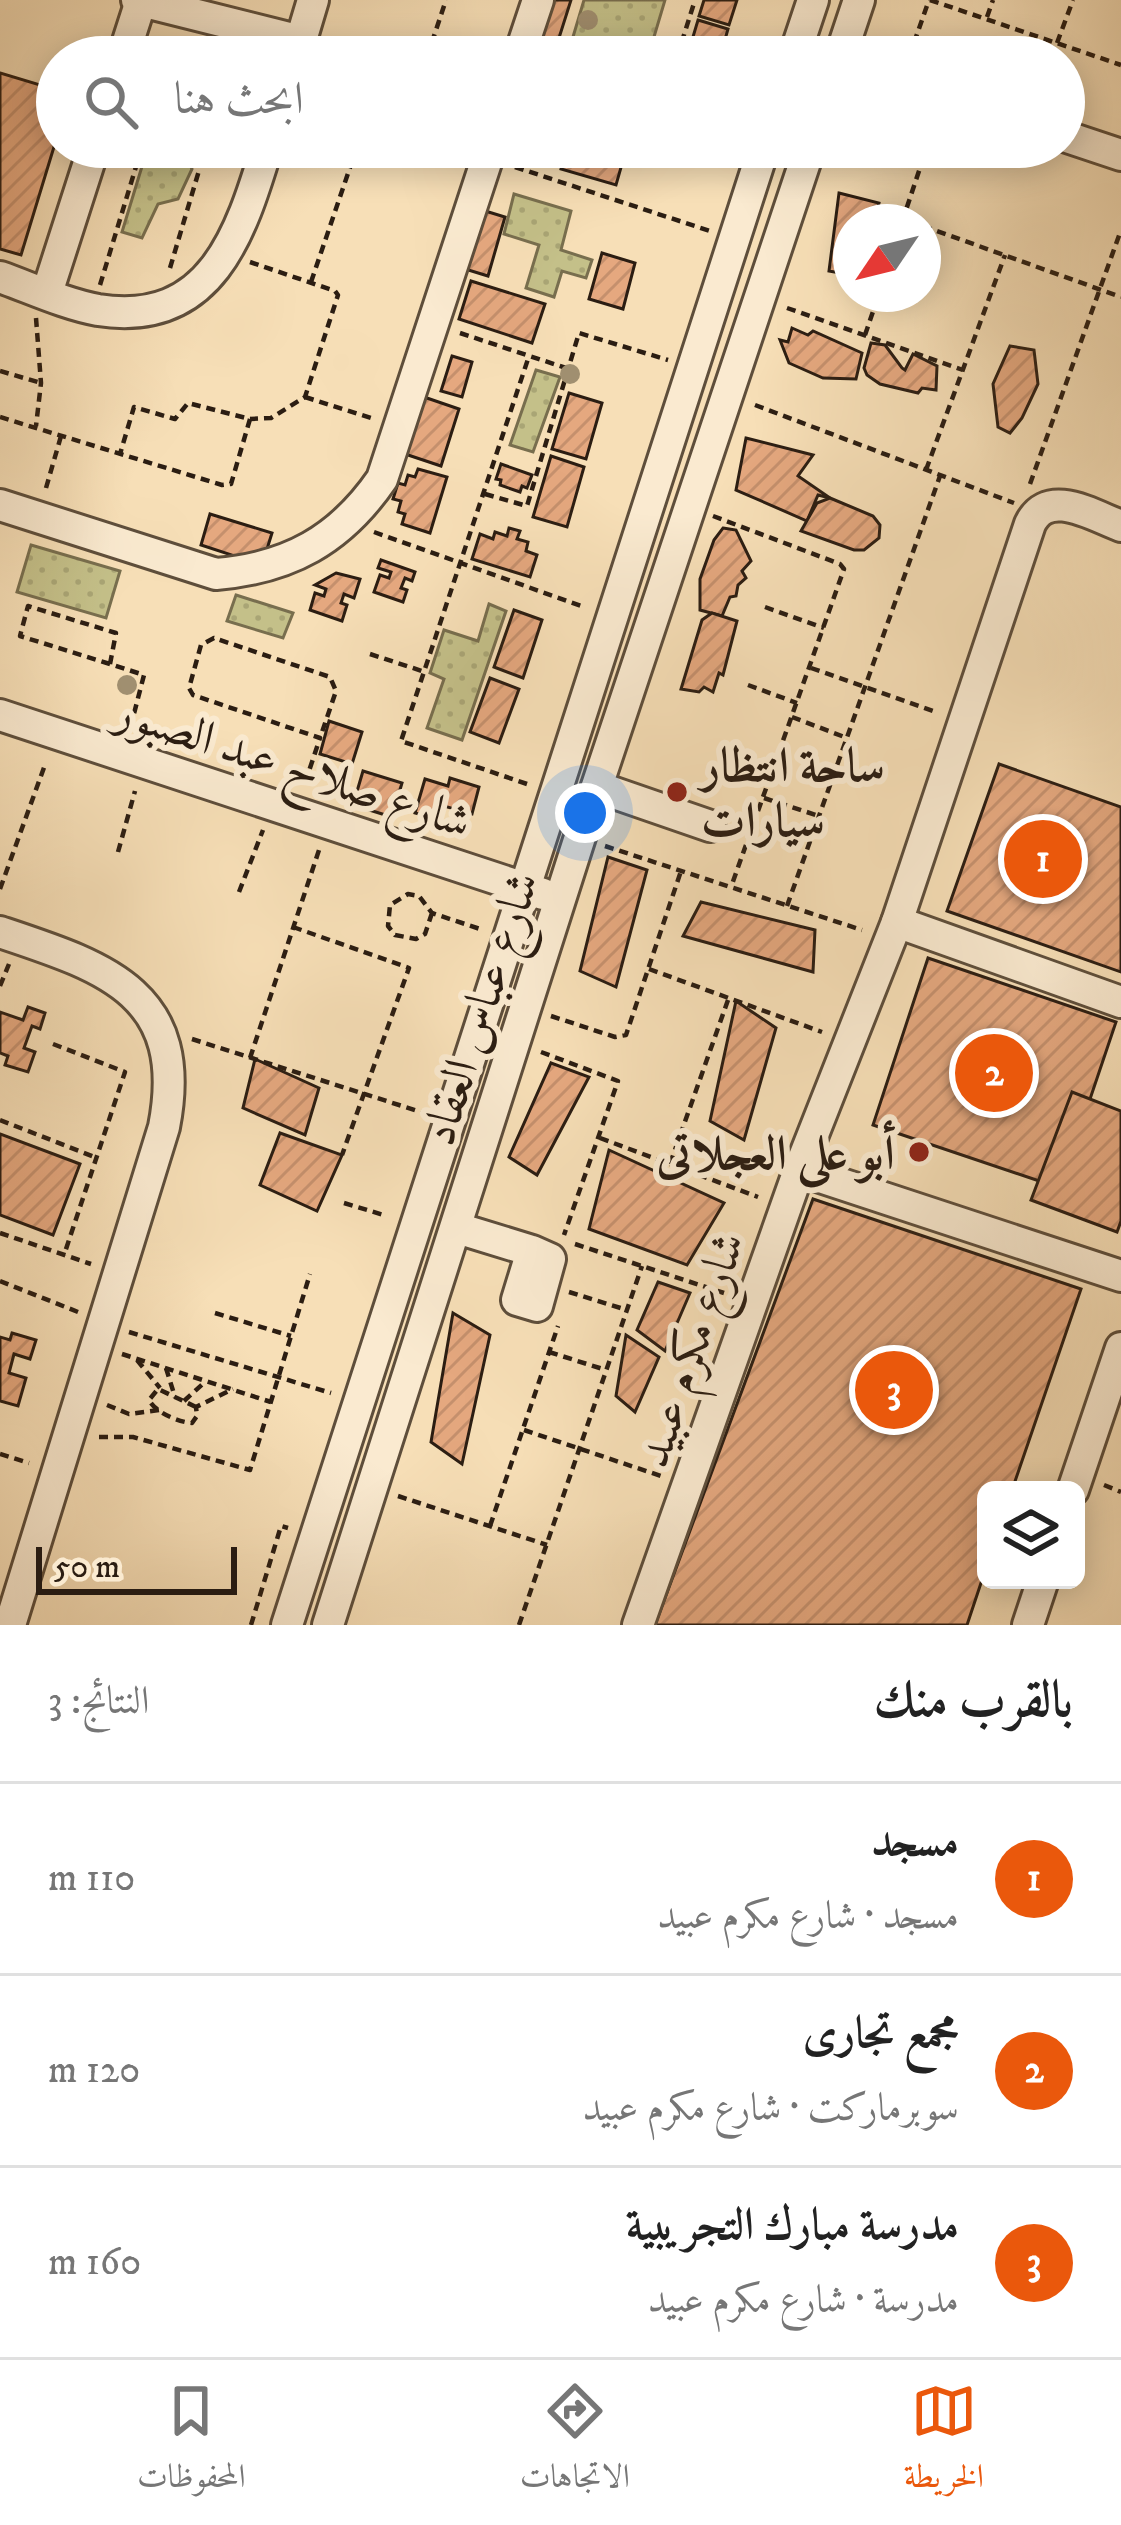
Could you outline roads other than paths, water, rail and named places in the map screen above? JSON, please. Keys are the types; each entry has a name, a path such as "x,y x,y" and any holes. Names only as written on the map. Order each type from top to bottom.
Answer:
{"street":[{"path":"302,36 314,0"},
{"path":"526,36 538,0"},
{"path":"808,36 813,0"},
{"path":"847,36 859,0"},
{"path":"129,36 139,1 255,36"},
{"path":"1085,143 1121,155"},
{"path":"40,291 86,168"},
{"path":"0,277 92,309 158,306 185,294 228,255 261,168"},
{"path":"0,505 216,574 252,571 320,545 348,523 382,479 484,168"},
{"name":"شارع عباس العقاد","path":"287,1625 757,168"},
{"name":"شارع عباس العقاد","path":"328,1625 580,837 803,168"},
{"name":"شارع مكرم عبيد","path":"638,1625 800,1170 894,931 1029,509 1062,504 1121,526"},
{"name":"شارع صلاح عبد الصبور","path":"0,715 560,899"},
{"path":"597,787 710,826"},
{"path":"894,931 1121,1002"},
{"path":"0,932 85,961 115,977 140,999 158,1028 168,1060 170,1094 164,1127 10,1625"},
{"path":"800,1170 1121,1276"},
{"path":"457,1228 532,1251"},
{"path":"1076,1481 1121,1348"},
{"path":"1028,1625 1040,1589"}],"place":[{"name":"ساحة انتظار سيارات","path":"677,792"},
{"name":"مسجد","path":"1043,859"},
{"name":"مجمع تجارى","path":"994,1073"},
{"name":"أبو على العجلاتى","path":"919,1152"},
{"name":"مدرسة مبارك التجريبية","path":"894,1390"}]}
